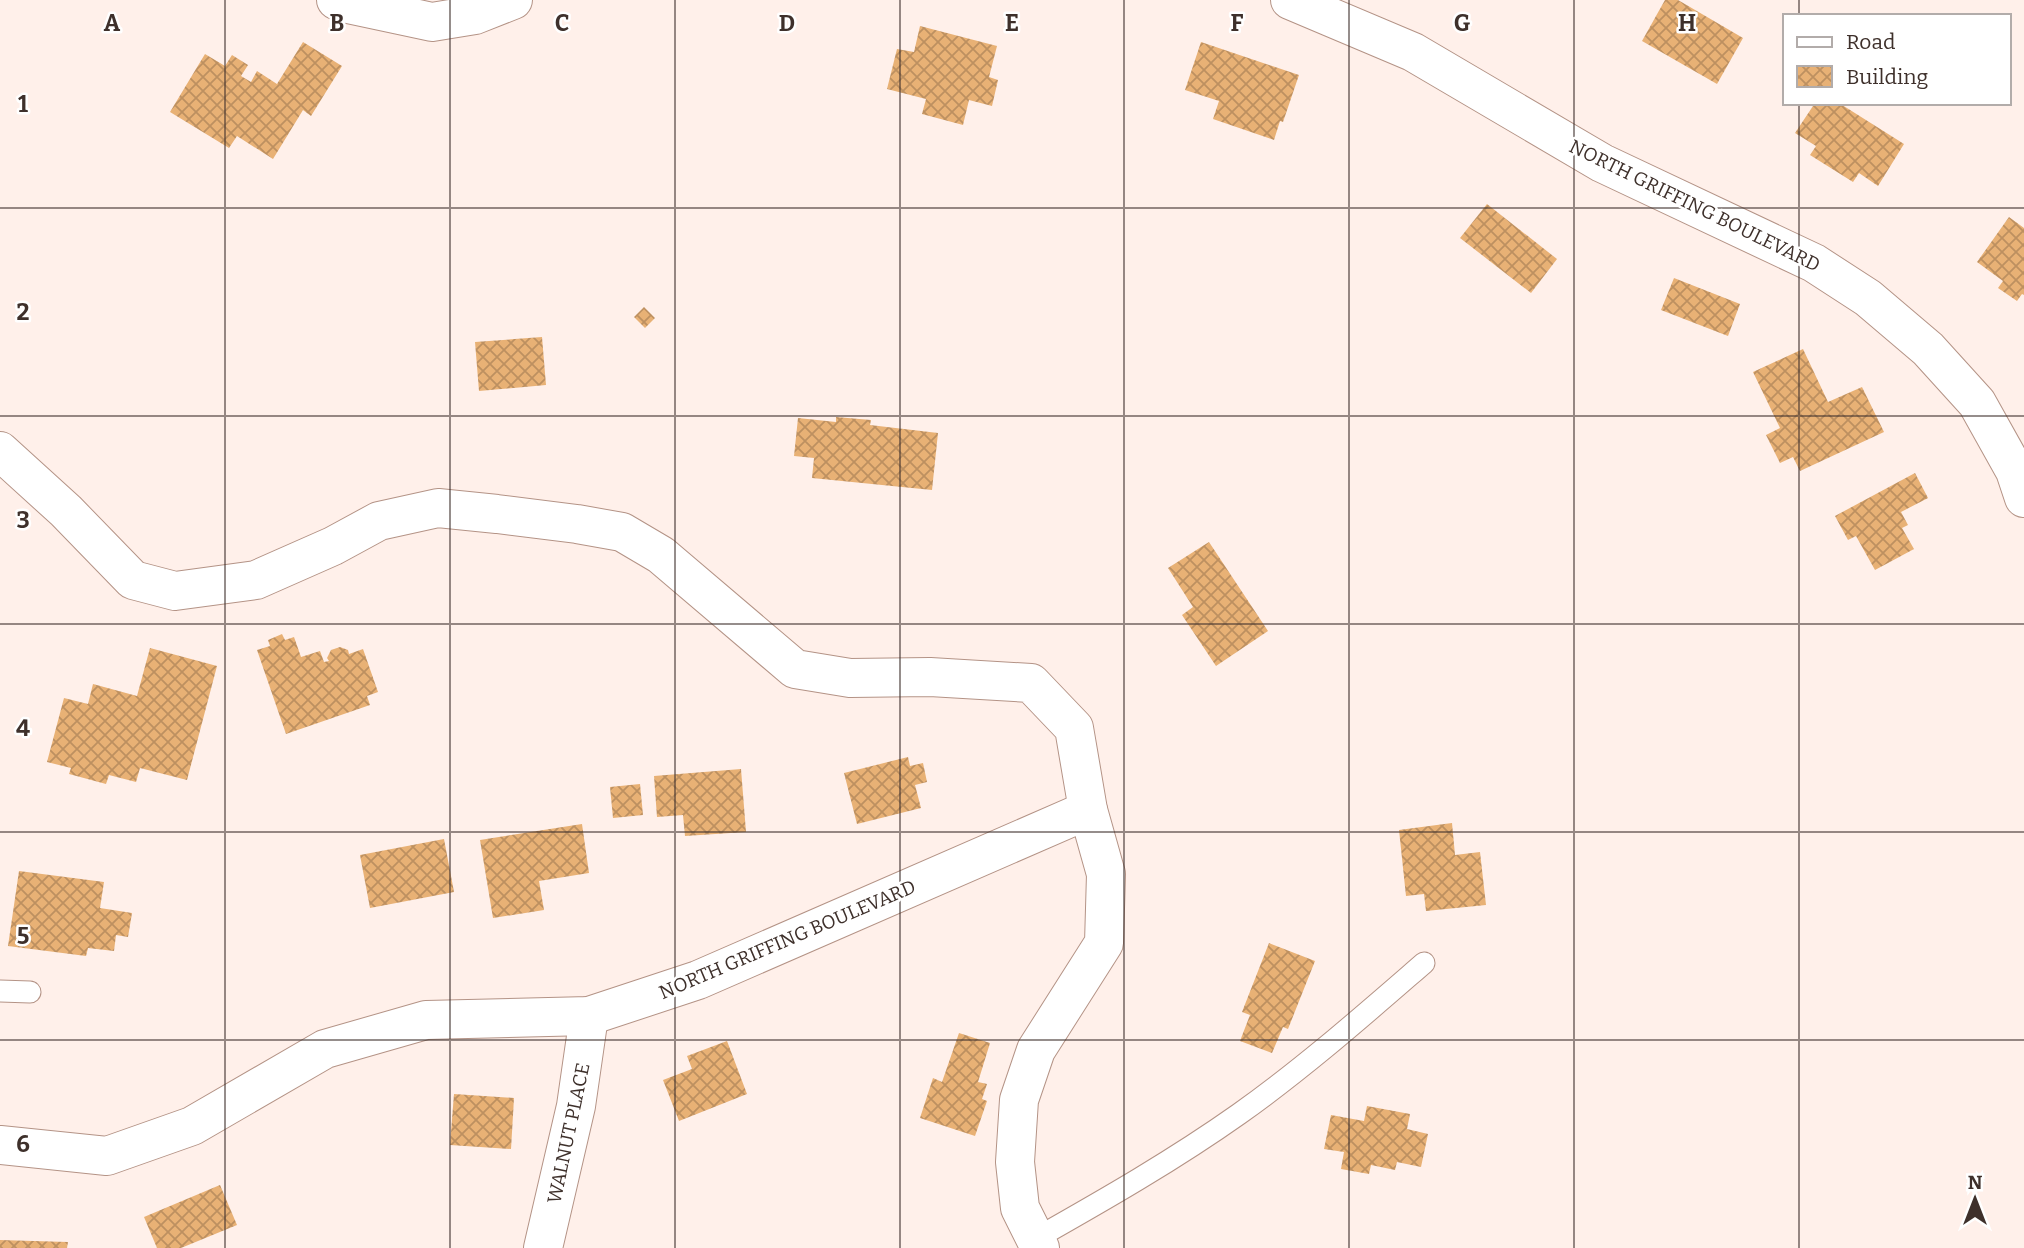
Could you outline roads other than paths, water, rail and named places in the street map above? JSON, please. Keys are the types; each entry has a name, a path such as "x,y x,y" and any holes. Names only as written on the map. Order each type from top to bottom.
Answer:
{"street":[{"path":"336,0 432,22 475,15 513,0"},
{"name":"NORTH GRIFFING BOULEVARD","path":"1290,0 1413,52 1602,163 1814,263 1868,298 1928,349 1977,403 2015,471 2024,498"},
{"path":"0,451 66,511 133,580 175,591 256,580 333,546 379,520 438,508 577,524 622,532 661,555 795,669 850,678 930,677 1031,683 1074,728 1088,810 1106,874 1104,943 1036,1050 1019,1100 1015,1162 1020,1208 1038,1243"},
{"name":"NORTH GRIFFING BOULEVARD","path":"0,1145 107,1156 192,1126 324,1049 426,1020 589,1016 698,980 1088,810"},
{"name":"WALNUT PLACE","path":"543,1248 576,1105 589,1016"}],"lane":[{"path":"1038,1243 1238,1115 1309,1061 1424,963"},
{"path":"0,991 30,992"}]}
